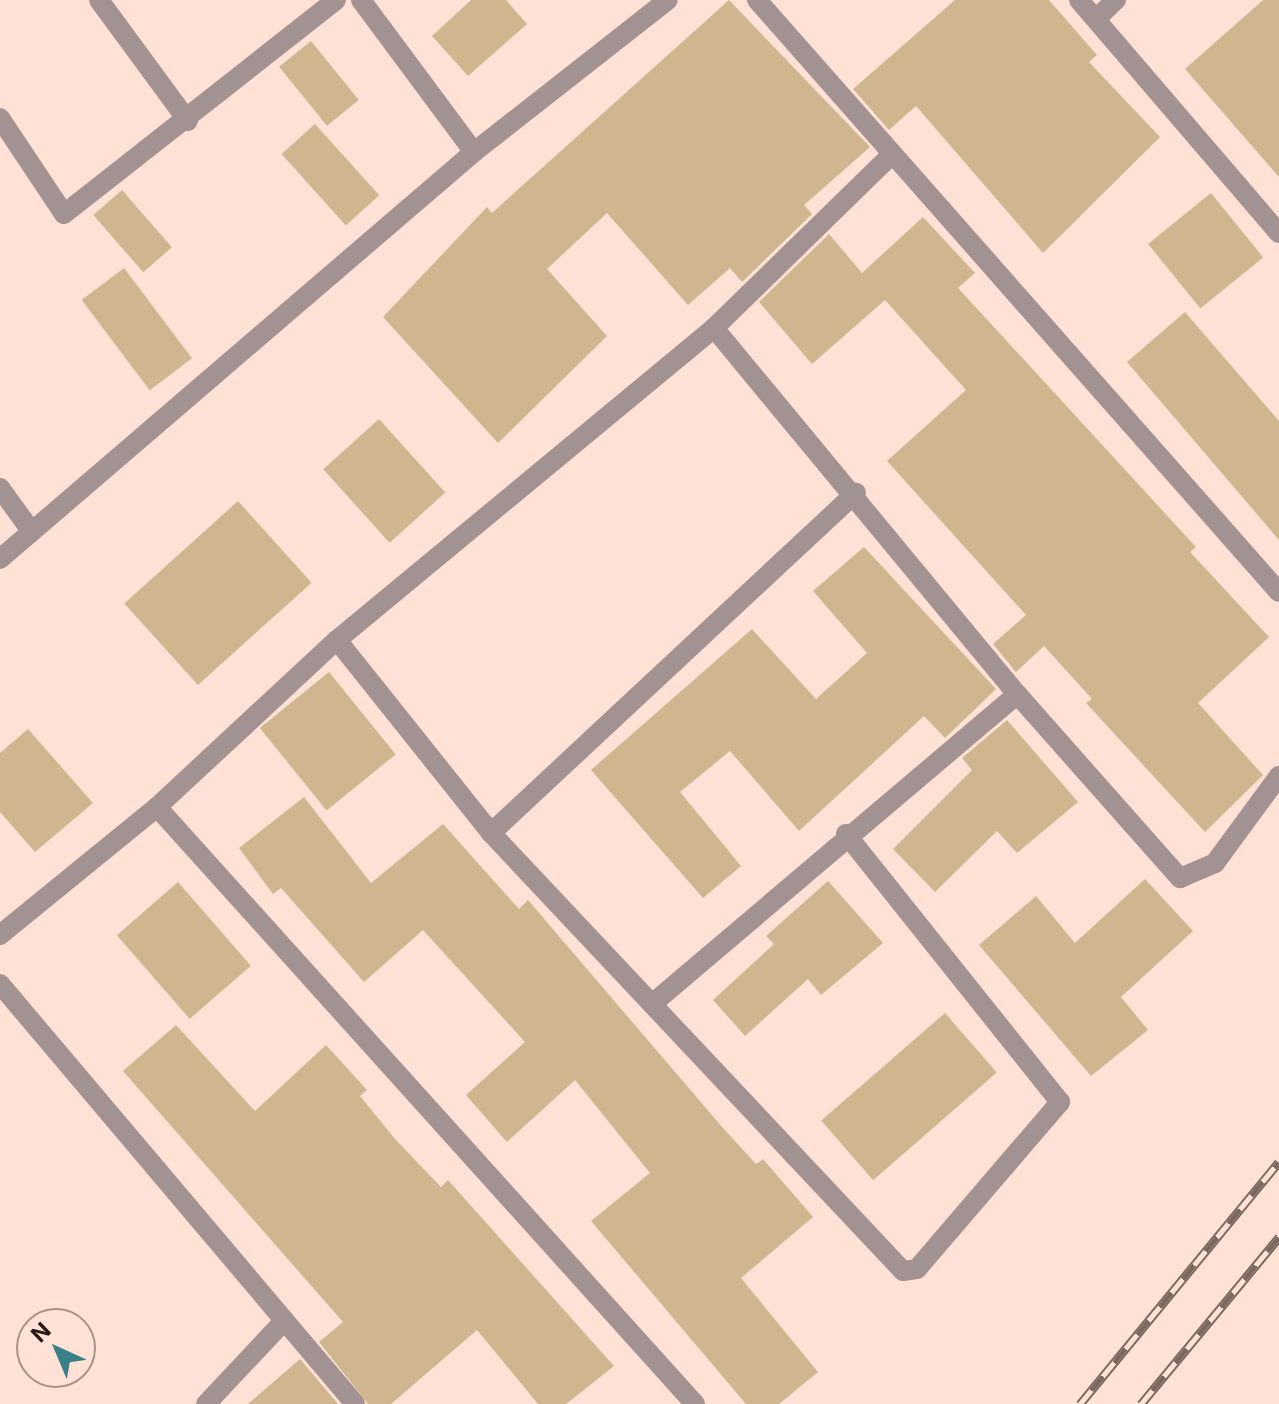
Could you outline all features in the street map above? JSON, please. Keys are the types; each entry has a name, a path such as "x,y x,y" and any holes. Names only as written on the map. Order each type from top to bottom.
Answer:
{"street":[{"path":"99,0 188,121"},
{"path":"0,118 64,214 188,121 336,0"},
{"path":"361,0 474,152"},
{"path":"0,559 474,152 668,0"},
{"path":"757,0 890,156 1279,592"},
{"path":"1079,0 1279,233"},
{"path":"1096,19 1116,0"},
{"path":"0,935 157,807 337,640 714,328 890,156"},
{"path":"714,328 856,493 1017,694 1180,878 1215,863 1279,776"},
{"path":"0,488 32,532"},
{"path":"491,833 856,493"},
{"path":"337,640 491,833 903,1271 917,1269 1060,1102 846,834"},
{"path":"652,1004 846,834 1017,694"},
{"path":"157,807 695,1404"},
{"path":"0,984 281,1324 355,1404"},
{"path":"206,1404 281,1324"}],"building":[{"path":"471,0 506,0 527,24 468,76 432,36"},
{"path":"729,0 870,147 804,205 812,214 742,282 730,268 688,305 607,213 547,269 607,336 498,443 383,317 487,207 492,213"},
{"path":"955,0 1049,0 1097,55 1089,62 1160,137 1043,253 916,106 889,130 853,89"},
{"path":"1263,0 1279,0 1279,177 1185,69"},
{"path":"311,41 359,100 327,126 279,67"},
{"path":"315,124 379,195 346,225 282,154"},
{"path":"122,190 172,247 143,272 93,215"},
{"path":"1211,193 1263,258 1200,308 1148,244"},
{"path":"923,217 975,273 958,288 1196,547 1190,552 1269,637 1198,703 1263,775 1205,832 1086,703 1092,699 1044,646 1016,672 993,644 1026,615 887,461 966,390 885,300 812,364 759,302 829,234 862,273"},
{"path":"124,268 192,358 150,390 82,300"},
{"path":"1185,312 1279,421 1279,540 1127,362"},
{"path":"379,419 445,493 390,543 323,469"},
{"path":"238,501 312,583 198,685 124,603"},
{"path":"864,547 996,689 945,738 924,716 799,831 730,751 680,792 741,866 703,898 591,770 752,629 816,699 867,653 813,591"},
{"path":"329,672 396,754 327,810 260,728"},
{"path":"1007,720 1078,802 1017,853 997,831 935,892 893,849 972,770 962,758"},
{"path":"28,729 93,803 35,852 0,812 0,753"},
{"path":"304,797 371,883 443,824 519,909 528,900 723,1128 756,1164 763,1159 813,1217 741,1278 818,1372 779,1404 746,1404 591,1221 650,1173 575,1080 507,1142 466,1095 525,1042 423,930 364,982 281,888 273,894 239,848"},
{"path":"1145,879 1193,931 1121,997 1148,1030 1091,1076 979,945 1036,896 1075,943"},
{"path":"828,881 883,943 821,995 808,979 745,1036 713,1000 774,944 766,936"},
{"path":"178,882 251,966 190,1019 117,935"},
{"path":"945,1013 997,1073 873,1180 821,1121"},
{"path":"176,1025 255,1111 326,1045 367,1090 360,1096 395,1139 441,1187 448,1180 614,1366 566,1404 538,1404 477,1330 391,1404 368,1404 319,1342 343,1322 123,1071"},
{"path":"300,1359 338,1404 248,1404"}],"railway":[{"path":"1080,1404 1279,1162"},
{"path":"1141,1404 1279,1237"}]}
